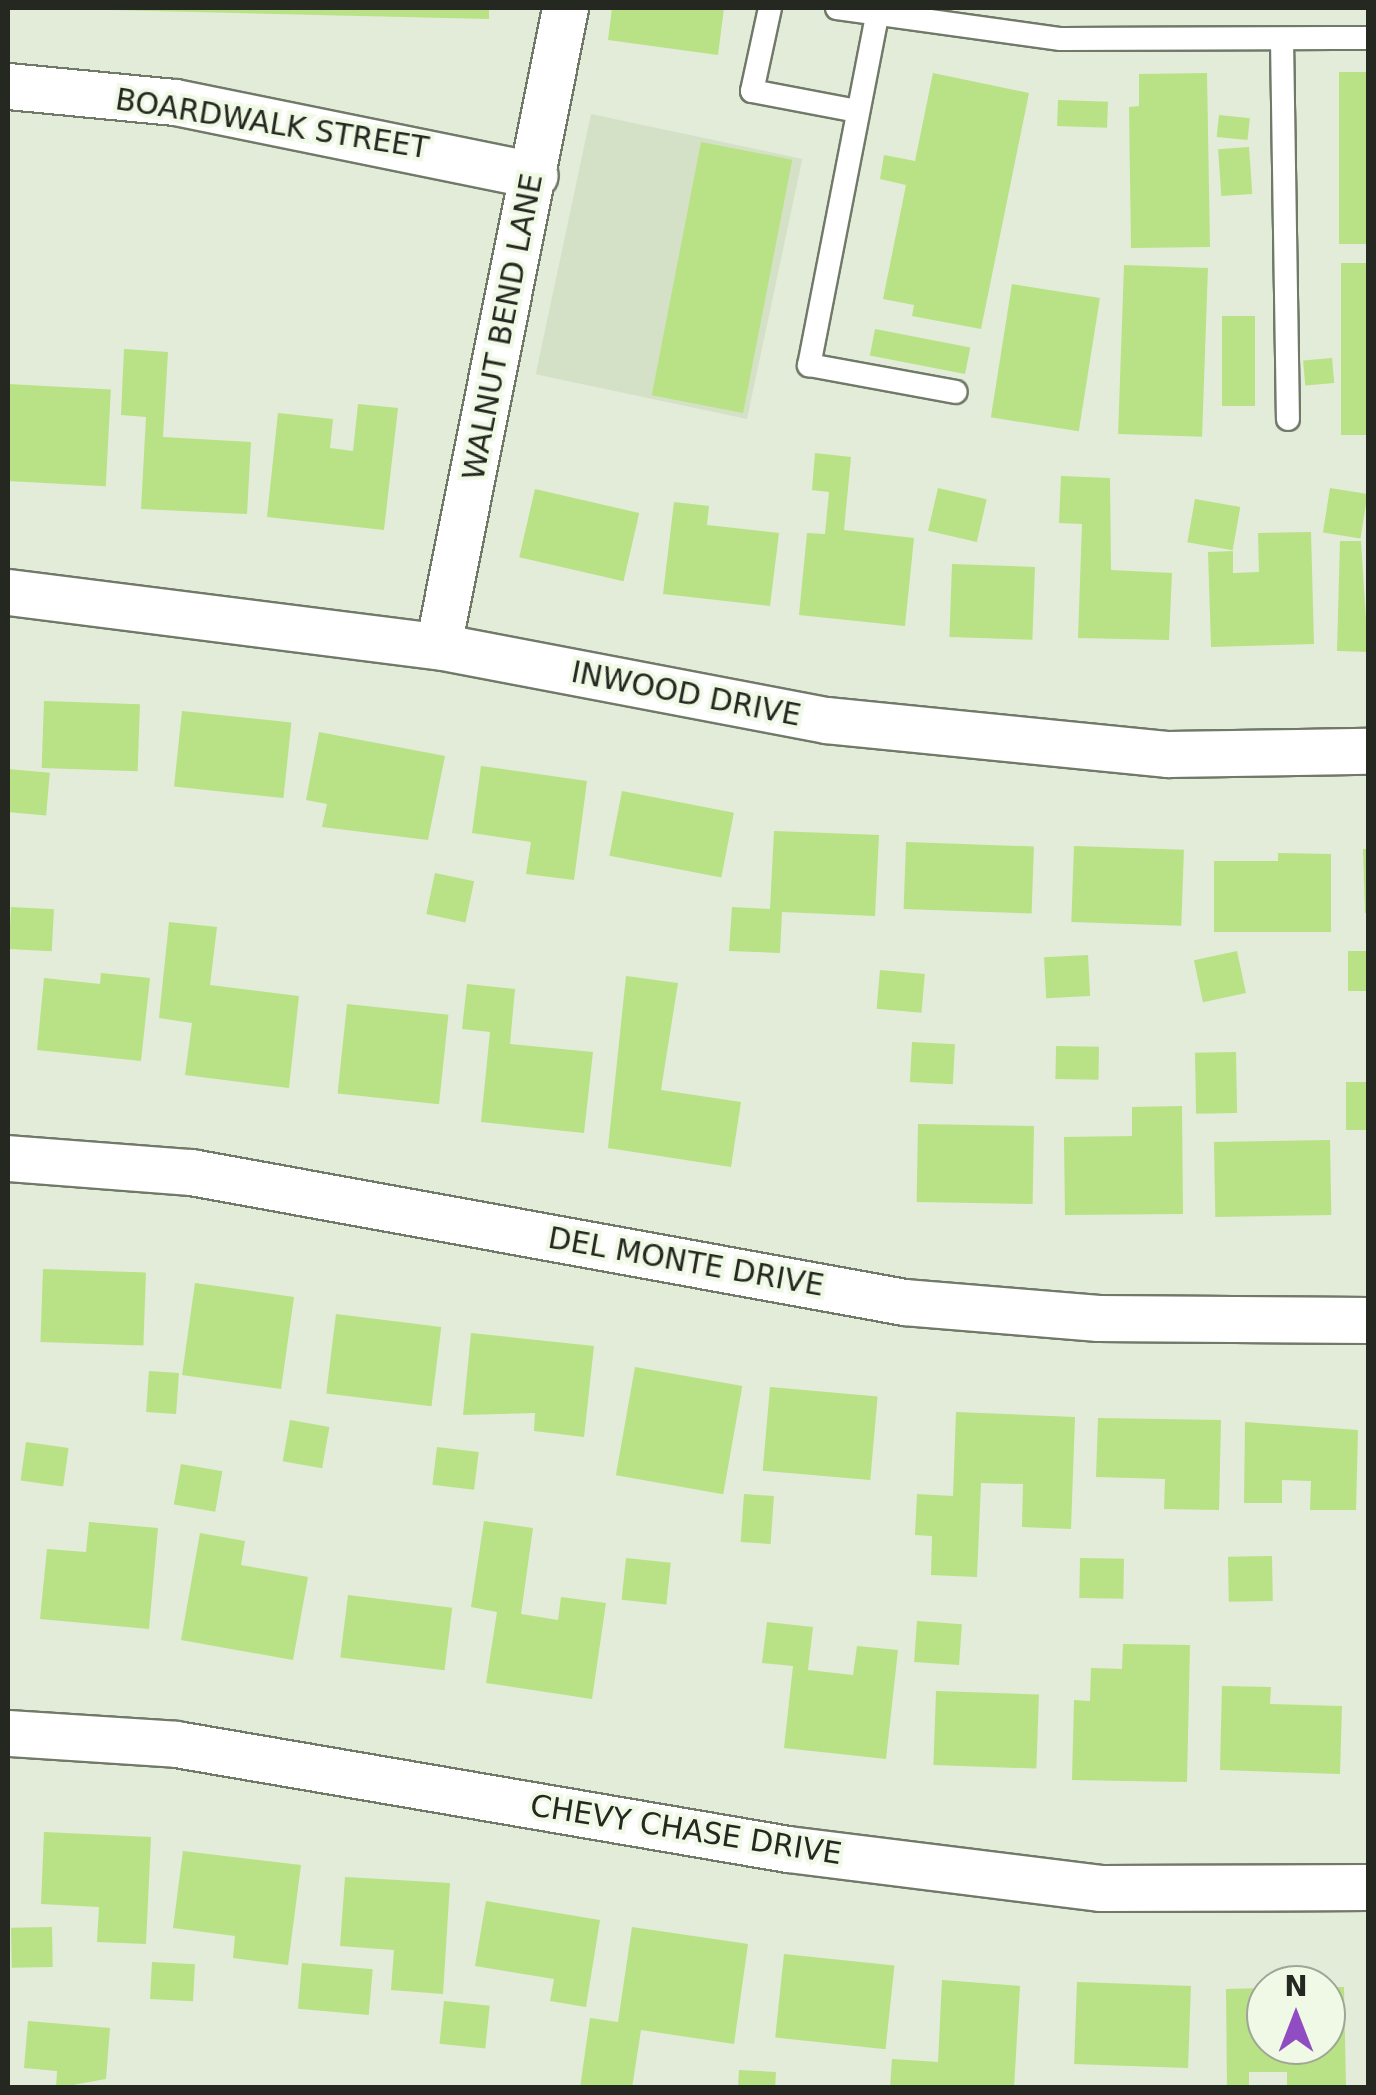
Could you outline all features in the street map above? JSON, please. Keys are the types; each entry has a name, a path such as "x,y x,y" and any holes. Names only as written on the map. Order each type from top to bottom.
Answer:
{"street":[{"name":"WALNUT BEND LANE","path":"438,646 535,175 564,8"},
{"name":"BOARDWALK STREET","path":"8,86 175,102 535,175"},
{"name":"INWOOD DRIVE","path":"8,592 438,646 826,720 1168,754 1368,751"},
{"name":"DEL MONTE DRIVE","path":"8,1158 190,1172 904,1302 1098,1318 1368,1320"},
{"name":"CHEVY CHASE DRIVE","path":"8,1732 176,1744 788,1850 1100,1888 1368,1887"}],"lane":[{"path":"770,8 752,90 856,111"},
{"path":"837,8 1060,39 1368,38"},
{"path":"877,16 809,365 956,392"},
{"path":"1282,40 1288,419"}],"shaded area":[{"path":"591,114 802,159 747,419 536,374"}],"building":[{"path":"29,8 489,8 489,19"},
{"path":"612,8 724,8 718,55 608,40"},
{"path":"1339,72 1368,72 1368,244 1339,244"},
{"path":"933,73 1029,93 981,329 912,316 914,305 883,299 906,185 880,179 884,155 915,161"},
{"path":"1207,73 1210,247 1131,248 1129,107 1139,106 1139,74"},
{"path":"1058,100 1108,102 1107,128 1057,126"},
{"path":"1219,115 1250,118 1248,140 1217,137"},
{"path":"701,142 792,160 743,413 652,395"},
{"path":"1249,147 1252,194 1221,196 1218,149"},
{"path":"1341,263 1368,263 1368,435 1341,435"},
{"path":"1124,265 1208,268 1202,437 1118,434"},
{"path":"1012,284 1100,298 1079,431 991,417"},
{"path":"1222,316 1255,316 1255,406 1222,406"},
{"path":"875,329 970,348 965,374 870,356"},
{"path":"124,349 168,352 163,437 251,442 247,514 141,509 146,417 121,415"},
{"path":"1332,358 1334,383 1305,385 1303,361"},
{"path":"8,384 111,389 106,486 8,481"},
{"path":"358,404 398,408 384,530 267,517 278,413 333,419 330,448 353,451"},
{"path":"815,453 851,457 844,530 914,538 905,626 799,615 807,533 825,534 829,492 812,490"},
{"path":"1061,476 1110,478 1111,570 1172,573 1169,640 1078,638 1082,524 1059,523"},
{"path":"938,488 987,499 977,542 928,531"},
{"path":"1330,488 1368,494 1360,538 1323,532"},
{"path":"535,489 639,513 624,581 519,557"},
{"path":"1195,499 1240,507 1233,550 1187,542"},
{"path":"674,502 709,506 707,525 779,533 770,606 663,594"},
{"path":"1311,532 1314,644 1211,647 1208,552 1233,551 1233,573 1259,572 1258,533"},
{"path":"1340,541 1361,541 1368,652 1337,651"},
{"path":"952,564 1035,567 1032,640 949,637"},
{"path":"44,701 140,704 138,771 42,768"},
{"path":"182,711 291,722 283,798 174,787"},
{"path":"319,732 445,756 428,840 322,827 327,804 306,800"},
{"path":"481,766 587,781 574,880 526,874 531,842 472,833"},
{"path":"8,769 50,773 46,815 8,812"},
{"path":"622,791 734,813 721,878 609,856"},
{"path":"774,831 879,835 875,916 782,912 780,953 729,951 732,907 770,909"},
{"path":"906,842 1034,846 1032,913 904,909"},
{"path":"1074,846 1184,850 1181,926 1071,922"},
{"path":"1363,849 1368,849 1368,913 1365,913"},
{"path":"1278,853 1331,854 1331,932 1214,932 1214,861 1278,861"},
{"path":"435,873 474,881 465,922 426,914"},
{"path":"11,907 54,909 52,951 9,949"},
{"path":"169,922 217,927 210,985 299,996 289,1088 185,1075 192,1023 159,1018"},
{"path":"1237,951 1246,993 1203,1002 1194,960"},
{"path":"1348,951 1368,951 1368,991 1348,991"},
{"path":"1088,955 1090,996 1046,998 1044,957"},
{"path":"880,970 925,974 921,1013 877,1009"},
{"path":"101,973 150,978 141,1061 37,1050 44,978 100,984"},
{"path":"626,976 678,983 661,1090 741,1102 731,1167 608,1148"},
{"path":"467,984 515,989 510,1044 593,1052 584,1133 481,1122 490,1032 462,1029"},
{"path":"347,1004 448,1015 439,1104 338,1094"},
{"path":"912,1042 955,1044 953,1084 910,1082"},
{"path":"1056,1046 1099,1047 1098,1080 1055,1079"},
{"path":"1236,1052 1237,1113 1196,1114 1195,1053"},
{"path":"1346,1082 1368,1082 1368,1130 1346,1130"},
{"path":"1182,1106 1183,1214 1065,1215 1064,1137 1132,1136 1132,1107"},
{"path":"918,1124 1034,1126 1033,1204 917,1202"},
{"path":"1330,1140 1331,1215 1215,1217 1214,1142"},
{"path":"43,1269 146,1273 143,1346 40,1342"},
{"path":"195,1283 294,1297 281,1389 182,1375"},
{"path":"336,1314 441,1327 431,1406 326,1393"},
{"path":"471,1333 594,1346 584,1437 534,1431 535,1413 463,1415"},
{"path":"635,1367 742,1386 723,1494 616,1475"},
{"path":"149,1371 179,1373 176,1414 146,1412"},
{"path":"770,1387 878,1396 870,1480 763,1471"},
{"path":"956,1412 1075,1417 1071,1529 1022,1527 1023,1484 981,1483 977,1577 931,1575 932,1536 915,1535 917,1494 953,1496"},
{"path":"1098,1418 1221,1420 1219,1510 1164,1509 1165,1479 1096,1477"},
{"path":"290,1420 329,1427 322,1468 283,1461"},
{"path":"1245,1422 1358,1430 1356,1510 1310,1510 1311,1481 1282,1480 1282,1503 1244,1503"},
{"path":"26,1442 69,1448 63,1487 21,1481"},
{"path":"437,1447 479,1452 474,1490 432,1485"},
{"path":"181,1464 222,1471 215,1512 174,1504"},
{"path":"744,1494 774,1496 771,1544 741,1542"},
{"path":"484,1521 533,1528 521,1614 558,1620 561,1597 606,1603 592,1699 486,1683 497,1612 471,1607"},
{"path":"89,1522 158,1528 149,1629 40,1619 47,1549 86,1552"},
{"path":"200,1533 245,1541 241,1565 308,1577 293,1660 181,1640"},
{"path":"1272,1556 1273,1601 1229,1602 1228,1557"},
{"path":"626,1558 671,1563 666,1604 622,1600"},
{"path":"1080,1558 1124,1559 1123,1599 1079,1598"},
{"path":"348,1595 452,1608 445,1670 340,1658"},
{"path":"917,1621 962,1624 959,1665 914,1662"},
{"path":"767,1622 813,1627 808,1670 853,1675 857,1646 898,1650 886,1759 784,1748 793,1666 762,1663"},
{"path":"1123,1644 1190,1645 1187,1782 1072,1780 1074,1700 1090,1701 1091,1668 1122,1669"},
{"path":"1222,1686 1271,1687 1270,1704 1342,1706 1340,1774 1220,1770"},
{"path":"936,1691 1039,1695 1036,1769 933,1765"},
{"path":"44,1832 151,1837 146,1944 97,1942 99,1907 41,1904"},
{"path":"183,1851 301,1865 288,1965 233,1958 235,1936 173,1928"},
{"path":"345,1877 450,1883 443,1994 391,1990 394,1950 340,1946"},
{"path":"486,1901 600,1920 586,2007 550,2001 554,1979 475,1966"},
{"path":"52,1927 53,1967 12,1968 11,1928"},
{"path":"632,1927 748,1944 734,2044 641,2030 632,2088 580,2088 590,2018 618,2022"},
{"path":"784,1954 894,1966 886,2049 775,2038"},
{"path":"152,1962 195,1964 193,2001 150,1999"},
{"path":"302,1963 373,1969 369,2015 298,2009"},
{"path":"942,1980 1020,1986 1014,2088 890,2088 892,2059 938,2062"},
{"path":"1077,1982 1191,1986 1188,2068 1074,2064"},
{"path":"1246,1988 1246,2065 1346,2065 1346,2087 1287,2087 1287,2072 1249,2072 1249,2088 1227,2088 1226,1989"},
{"path":"444,2001 490,2006 485,2049 440,2044"},
{"path":"28,2021 110,2028 106,2079 56,2088 57,2071 24,2068"},
{"path":"739,2070 776,2072 775,2088 738,2088"}]}
